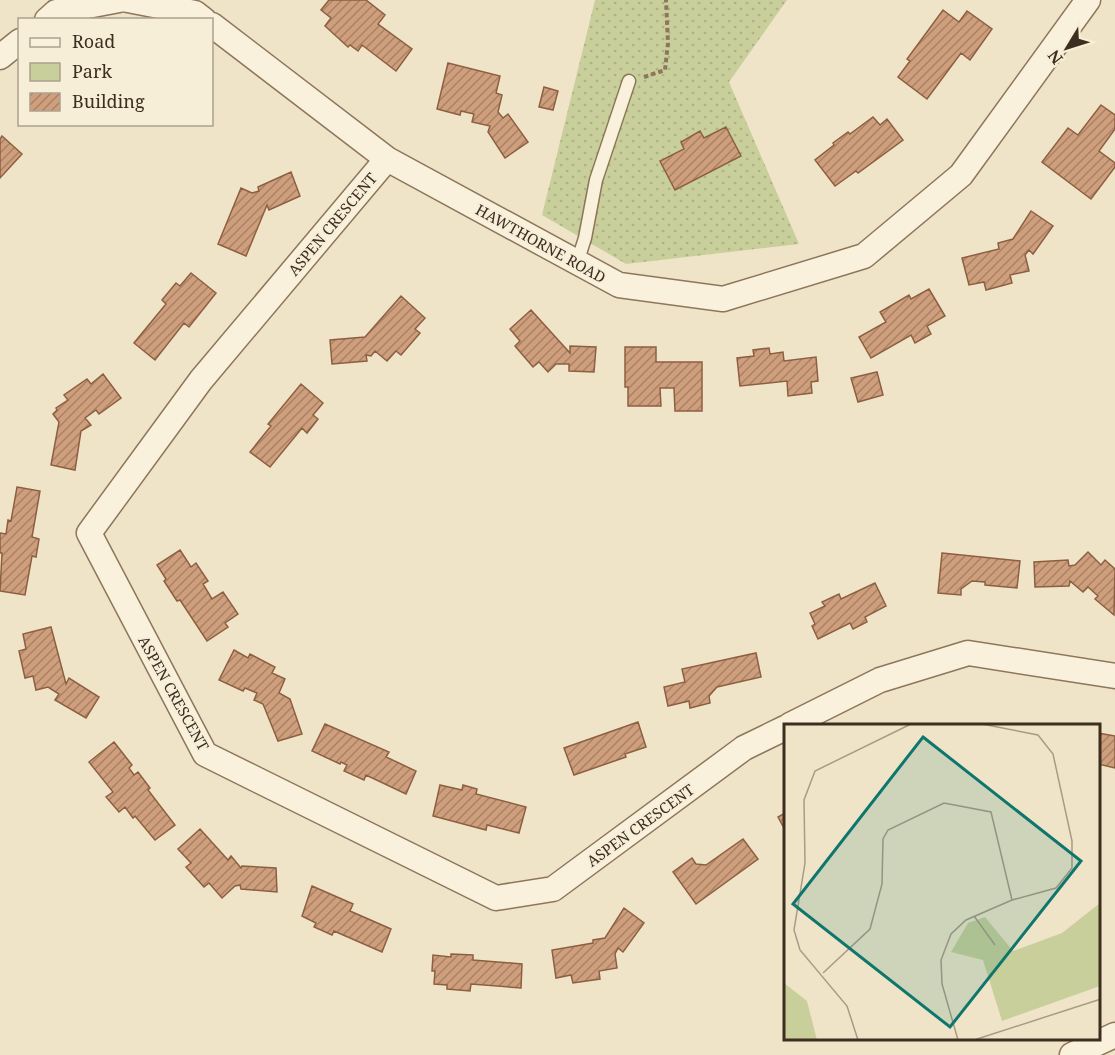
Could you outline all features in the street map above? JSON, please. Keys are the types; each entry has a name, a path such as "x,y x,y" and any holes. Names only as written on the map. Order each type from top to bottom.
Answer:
{"street":[{"path":"49,18 56,12 119,0"},
{"path":"128,0 195,13 201,18"},
{"name":"HAWTHORNE ROAD","path":"213,27 387,159 619,285 723,299 864,256 961,175 1088,0"},
{"path":"0,57 18,43"},
{"name":"ASPEN CRESCENT","path":"387,159 201,380 88,533 205,754 496,898 553,889 744,748 784,728"},
{"path":"792,724 880,680 968,653 1115,676"},
{"path":"1072,1055 1115,1035"}],"lane":[{"path":"578,263 596,180 629,81"}],"path":[{"path":"629,81 665,70 668,43 666,0"}],"green space":[{"path":"595,0 787,0 729,82 799,244 626,264 542,215"}],"building":[{"path":"329,0 366,0 385,15 378,24 412,49 396,71 362,45 358,51 350,45 348,47 325,26 331,18 321,10"},
{"path":"943,10 959,22 967,11 992,29 970,60 961,53 927,99 898,77 910,61 907,59"},
{"path":"448,63 500,76 496,93 502,95 498,112 503,118 508,114 528,142 505,158 488,132 490,126 472,122 474,114 461,111 460,115 437,109"},
{"path":"544,87 558,91 553,110 539,107"},
{"path":"1101,105 1115,115 1115,129 1099,151 1115,163 1115,167 1091,199 1042,162 1068,128 1078,135"},
{"path":"873,117 880,125 887,119 903,140 858,173 856,171 835,186 815,160 834,145 833,143"},
{"path":"726,127 741,156 675,190 660,161 684,149 681,142 700,131 704,138"},
{"path":"2,136 22,154 0,178 0,139"},
{"path":"291,172 300,196 269,210 267,205 246,256 218,244 241,188 252,193 259,191 258,187"},
{"path":"1031,211 1053,226 1033,254 1029,250 1025,255 1029,271 1010,275 1012,283 986,290 984,282 969,285 962,258 999,249 998,243 1013,239"},
{"path":"191,273 216,293 189,327 184,323 155,360 134,343 166,304 162,300 176,283 180,286"},
{"path":"929,289 945,316 927,326 931,334 915,343 911,335 871,358 859,337 886,322 880,312 909,295 911,299"},
{"path":"401,296 425,318 415,329 420,333 401,355 396,351 387,361 375,351 371,356 366,355 367,361 332,364 330,340 365,337"},
{"path":"531,310 570,353 570,346 596,347 594,372 569,371 569,364 556,364 548,372 539,362 533,367 515,346 520,341 510,329"},
{"path":"625,347 656,347 656,362 702,362 702,411 675,411 674,388 660,388 661,406 628,406 628,387 625,387"},
{"path":"769,348 770,354 783,352 784,361 816,357 818,381 811,382 812,393 788,396 787,381 740,386 737,358 754,356 753,350"},
{"path":"877,372 883,395 858,402 851,378"},
{"path":"103,374 121,398 99,414 96,410 85,418 91,425 81,431 75,470 51,465 59,422 53,414 56,408 68,400 64,395 87,379 91,384"},
{"path":"301,384 323,403 313,415 318,419 307,433 302,428 270,467 250,452 271,426 268,424"},
{"path":"17,487 40,491 32,537 39,539 36,557 32,556 25,595 0,591 2,553 0,553 0,533 6,534 8,520 11,521"},
{"path":"180,550 191,567 196,563 208,581 203,584 212,599 223,592 238,614 225,623 228,627 207,641 180,600 177,601 157,565"},
{"path":"1088,552 1101,565 1105,560 1115,569 1114,615 1095,599 1098,596 1088,587 1083,592 1070,581 1069,586 1035,587 1034,562 1068,560 1069,566 1075,565"},
{"path":"942,553 1020,561 1017,588 985,585 985,582 972,581 961,589 961,595 938,593"},
{"path":"875,583 886,606 865,617 867,622 853,629 850,623 818,639 812,626 815,624 810,613 825,606 822,602 839,594 841,599"},
{"path":"51,627 66,684 69,678 99,697 86,718 55,700 59,694 48,687 36,690 33,676 25,678 19,651 26,649 23,634"},
{"path":"234,650 248,658 250,654 275,667 272,673 285,679 279,693 290,699 302,734 278,741 263,704 254,700 257,693 245,688 243,691 219,680"},
{"path":"756,653 761,677 717,687 709,696 710,703 690,708 689,701 668,706 664,687 685,682 682,669"},
{"path":"638,722 646,747 625,754 626,757 574,775 564,748"},
{"path":"325,724 389,752 386,757 416,771 406,794 366,775 364,780 344,771 347,765 312,751"},
{"path":"1100,733 1115,736 1115,768 1100,764"},
{"path":"114,742 132,765 129,768 134,775 138,772 150,788 148,790 175,825 155,840 125,807 119,812 106,797 113,792 89,762"},
{"path":"440,785 462,790 463,785 477,789 476,794 526,807 519,833 487,825 486,830 433,816"},
{"path":"784,814 784,828 778,817"},
{"path":"200,829 228,860 231,856 241,868 242,866 276,868 277,892 241,889 240,885 235,886 222,898 209,883 204,887 186,867 191,863 178,849"},
{"path":"743,839 758,859 696,904 673,872 692,858 696,864 706,865"},
{"path":"312,886 353,904 350,911 391,929 382,952 334,931 332,935 314,927 316,923 302,916"},
{"path":"624,908 644,923 623,952 618,948 615,954 617,968 599,971 600,979 573,983 571,975 556,978 552,950 593,943 593,940 605,938"},
{"path":"451,954 473,955 473,960 522,964 521,988 471,984 470,991 447,989 447,985 434,984 433,955 451,957"}]}
